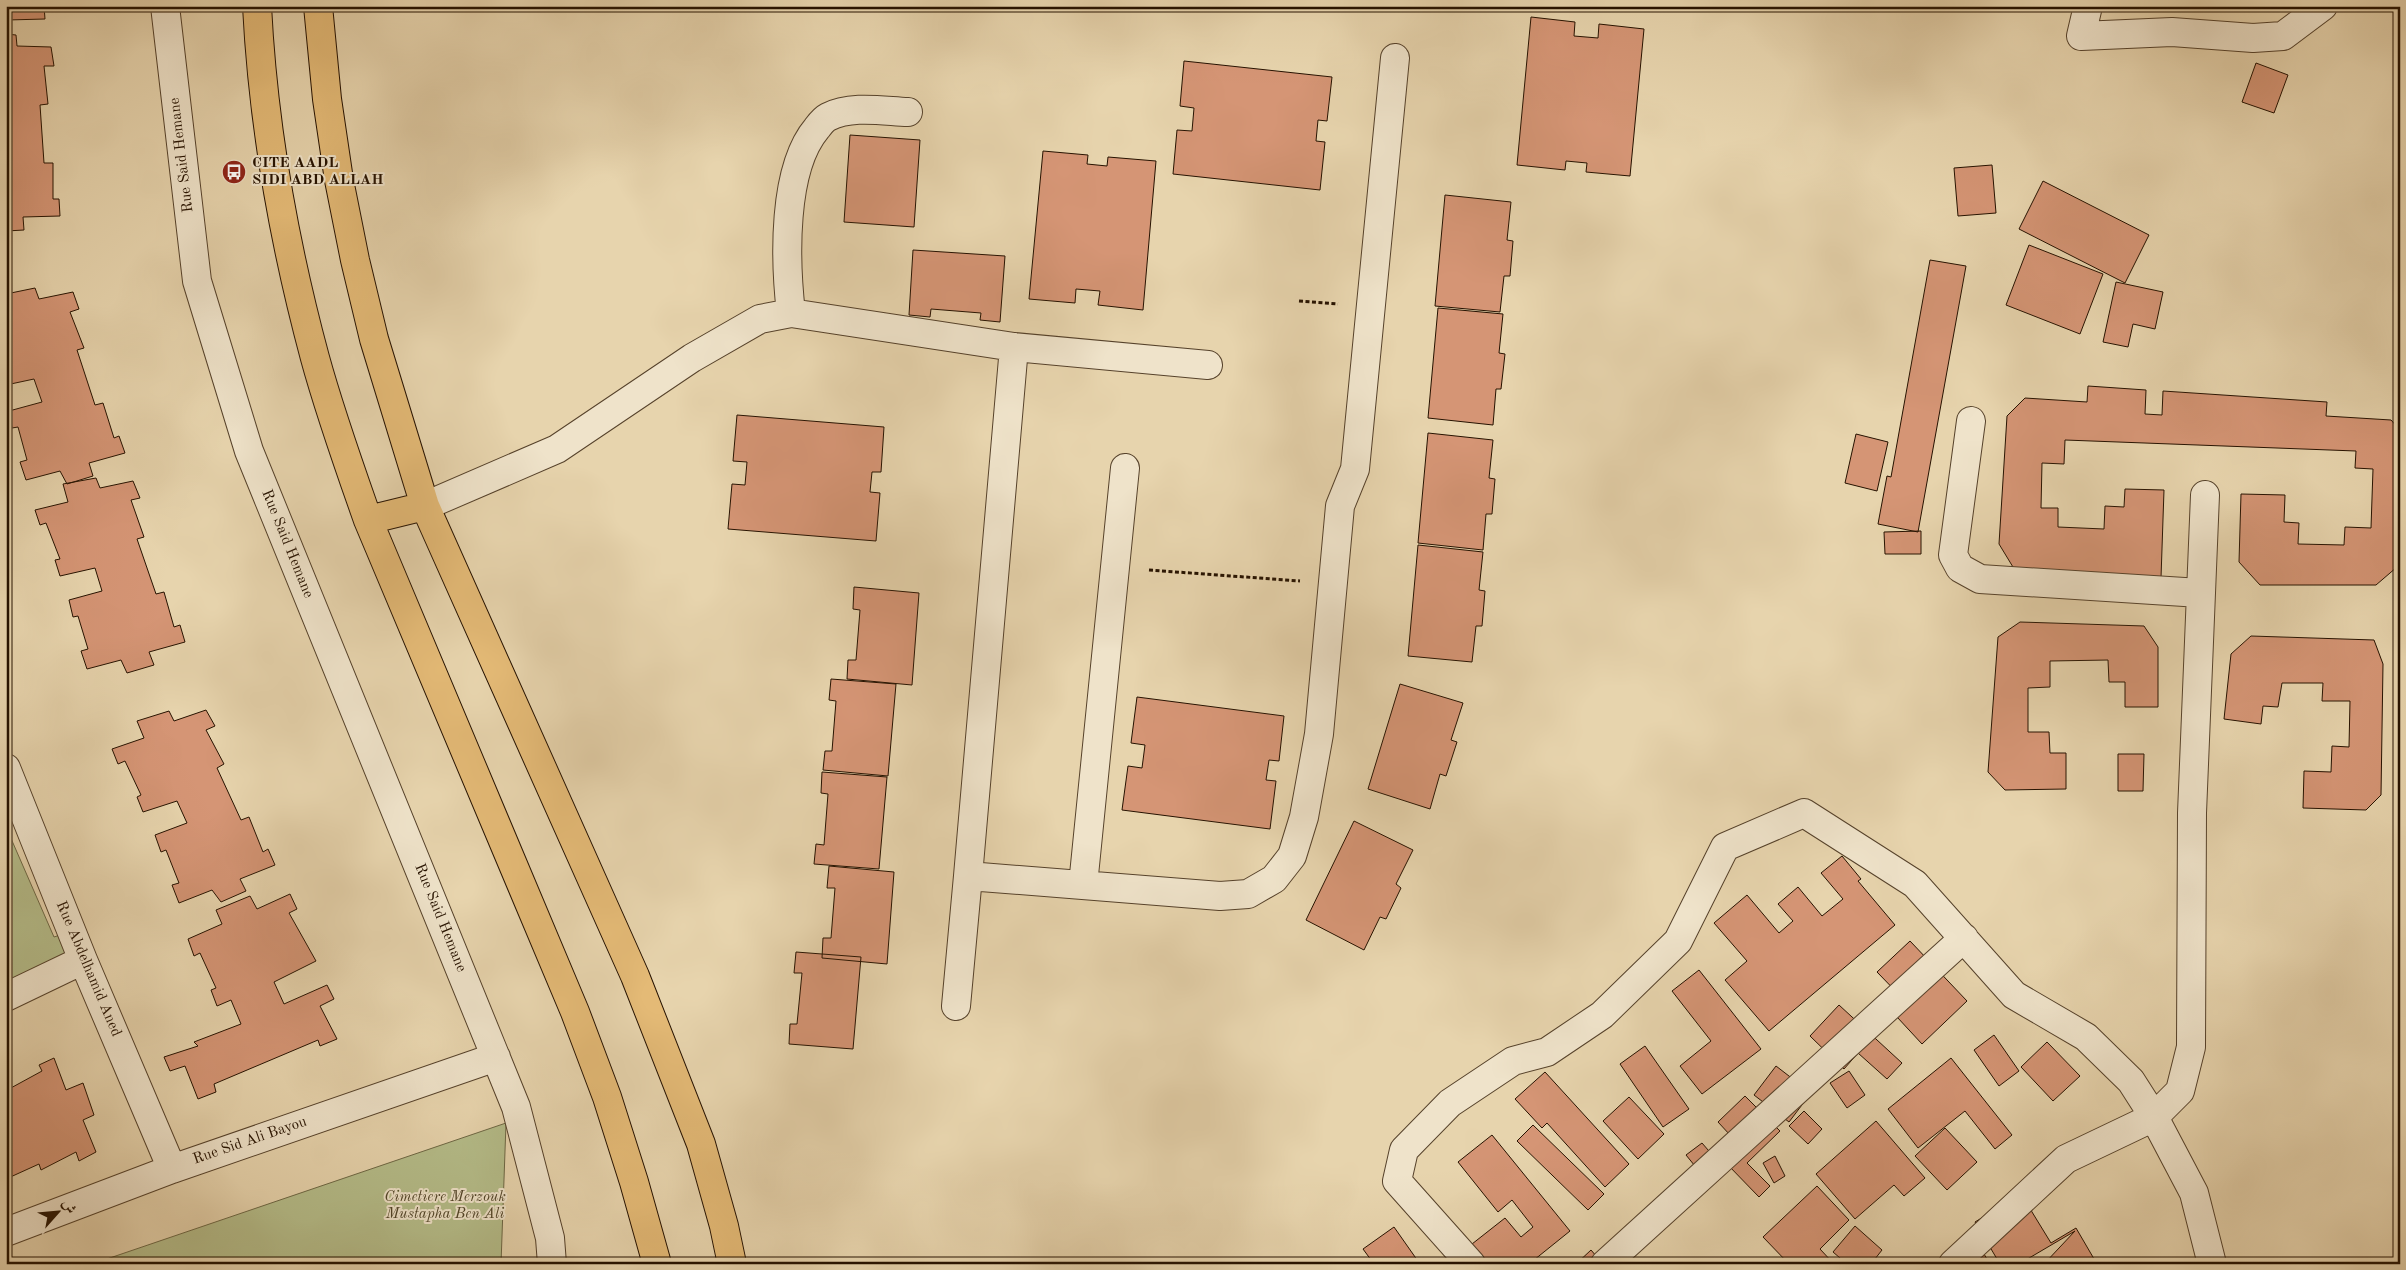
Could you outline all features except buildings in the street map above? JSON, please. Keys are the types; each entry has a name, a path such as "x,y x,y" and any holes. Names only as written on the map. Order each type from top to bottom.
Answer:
{"main road":[{"path":"257,6 266,110 278,193 315,359 340,440 368,520 575,1012 610,1106 657,1264"},
{"path":"318,6 335,153 355,260 374,339 425,506 635,976 701,1144 724,1226 732,1264"},
{"path":"368,520 425,506"}],"street":[{"name":"Rue Said Hemane","path":"165,6 197,281 249,451 516,1107 550,1238 552,1264"},
{"path":"2088,6 2081,36 2172,32 2253,38 2283,36 2323,6"},
{"path":"968,876 1220,896 1248,894 1274,879 1292,856 1304,817 1319,734 1340,506 1355,469 1395,58"},
{"path":"791,313 786,268 794,176 806,141 827,117 852,110 908,112"},
{"path":"425,506 557,449 692,358 760,319 791,313 1014,347 1208,365"},
{"path":"956,1006 1014,347"},
{"path":"1971,421 1953,555 1960,568 1980,579 2200,593"},
{"path":"1083,885 1124,468"},
{"path":"1953,1264 2066,1159 2154,1117 2180,1091 2192,1047 2192,813 2205,495"},
{"name":"Rue Abdelhamid Aned","path":"6,768 83,960 172,1169"},
{"path":"1472,1264 1397,1181 1404,1150 1450,1103 1513,1061 1547,1052 1602,1015 1678,941 1725,847 1804,813 1915,884 2014,995 2086,1037 2131,1081 2154,1117 2194,1193 2212,1264"},
{"path":"1605,1264 1964,938"},
{"path":"6,997 83,960"},
{"name":"Rue Sid Ali Bayou","path":"6,1232 172,1169 496,1057"}],"path":[{"path":"1299,301 1371,307"},
{"path":"1148,570 1332,583"}],"green space":[{"path":"6,827 54,937 66,933 74,953 6,984"},
{"name":"Cimetiere Merzouk Mustapha Ben Ali","path":"506,1123 501,1264 97,1264 98,1262"}],"place":[{"name":"CITE AADL SIDI ABD ALLAH","path":"234,172"}]}
